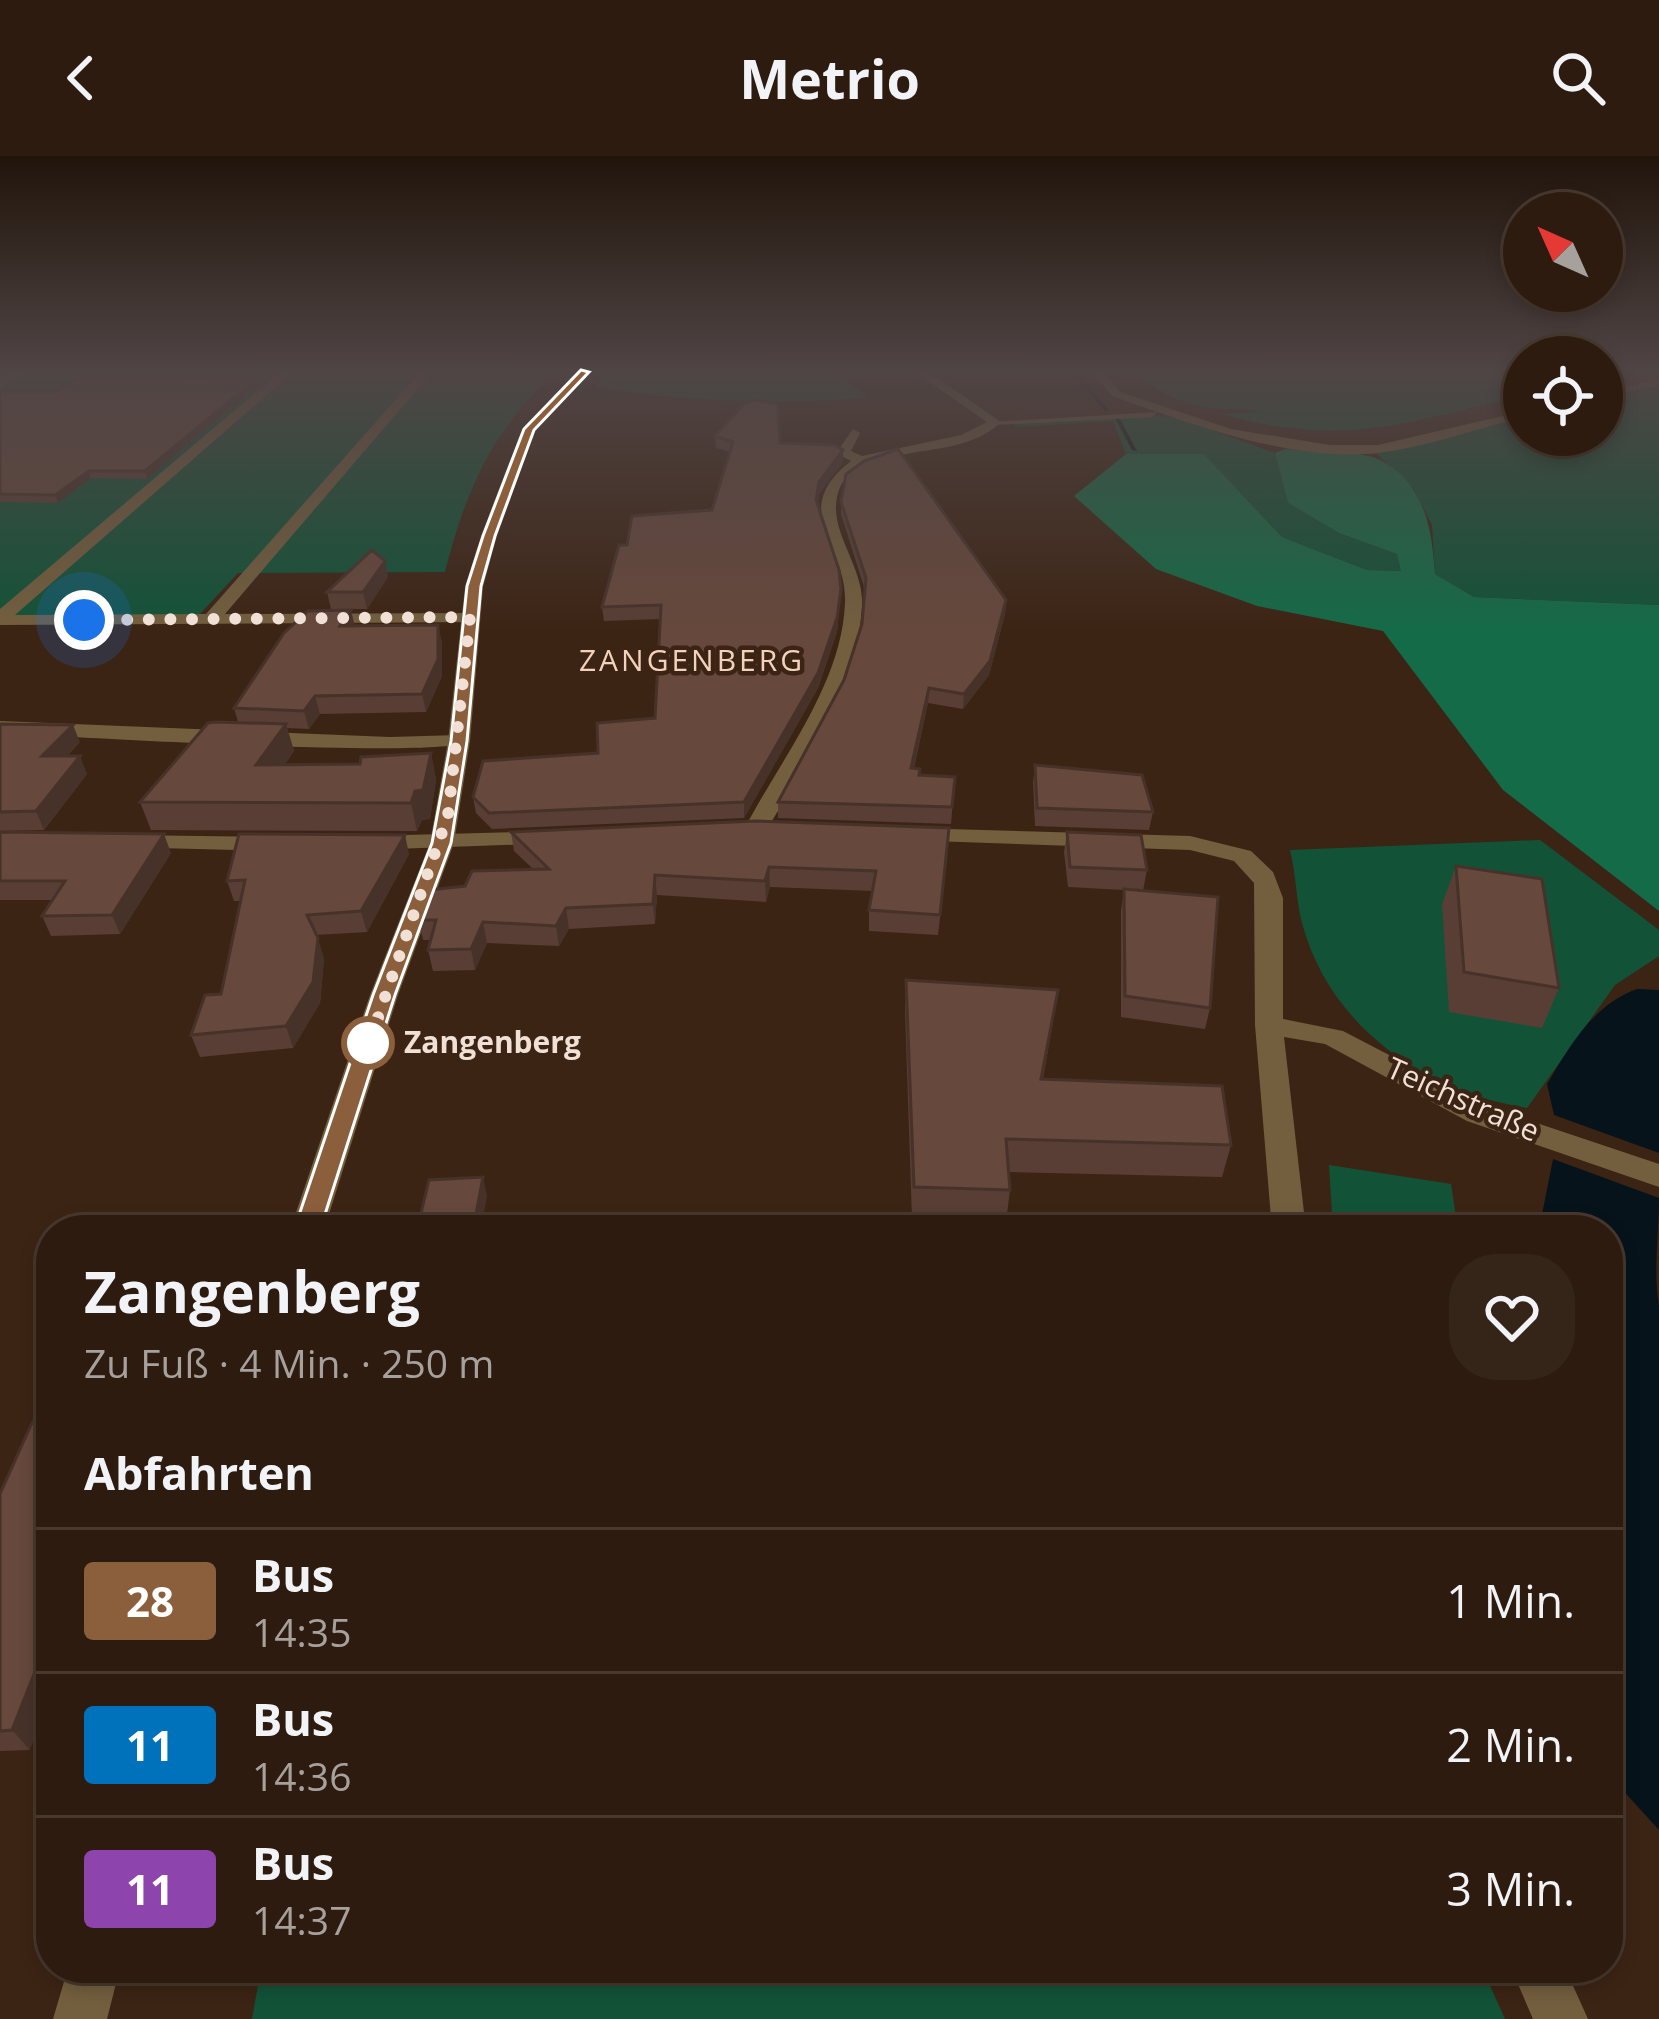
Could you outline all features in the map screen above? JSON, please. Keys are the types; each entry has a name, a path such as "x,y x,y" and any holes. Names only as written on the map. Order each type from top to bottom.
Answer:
{"street":[{"path":"0,619 186,459"},
{"path":"211,619 350,459"},
{"path":"312,1215 384,995 442,843 459,741 470,617 489,536 518,459"},
{"path":"856,459 862,461"},
{"path":"756,829 795,761 853,616 852,580 832,526 828,496 834,483 867,459"},
{"path":"0,619 470,617"},
{"path":"0,727 390,743 459,741"},
{"path":"884,834 1190,843 1227,849 1256,863 1268,883 1269,1025 1288,1215"},
{"path":"350,844 576,836"},
{"path":"101,842 307,844"},
{"name":"Teichstraße","path":"1269,1025 1333,1037 1430,1091 1659,1176"},
{"path":"80,2019 90,1983"},
{"path":"1544,1983 1561,2019"}],"green space":[{"path":"0,459 487,459 461,517 445,572 238,573 199,615 0,615"},
{"path":"1120,459 1209,459 1282,537 1367,570 1401,571 1397,554 1339,533 1288,503 1277,459 1377,459 1395,470 1416,494 1431,540 1435,574 1474,597 1659,605 1659,911 1503,790 1383,631 1257,606 1156,569 1074,496"},
{"path":"1209,459 1277,459 1288,503 1339,533 1398,554 1403,571 1367,570 1282,537"},
{"path":"1382,459 1659,459 1659,605 1474,597 1435,574 1432,525 1414,489"},
{"path":"1540,840 1659,930 1659,956 1615,985 1527,1108 1489,1100 1419,1070 1359,1023 1316,960 1302,923 1290,850"},
{"path":"1329,1165 1451,1184 1456,1215 1332,1215"},
{"path":"258,1983 1489,1983 1505,2019 252,2019"}],"shaded area":[{"path":"1637,989 1659,990 1659,1153 1554,1115 1547,1084 1596,1016"},
{"path":"1553,1159 1659,1198 1659,1830 1623,1790 1623,1215 1542,1215"}],"building":[{"path":"0,459 160,459 145,471 89,471 55,495 0,494"},
{"path":"728,459 836,459 819,482 816,500 839,570 837,618 818,673 744,802 489,813 473,797 483,761 598,753 597,723 655,718 661,605 602,607 619,545 627,545 632,516 712,510"},
{"path":"905,459 1006,600 990,661 964,694 929,688 911,768 920,769 919,775 955,777 952,807 778,802 844,680 862,624 866,578 841,502 846,474 864,461"},
{"path":"372,550 385,561 363,592 327,592"},
{"path":"351,610 340,626 438,625 438,659 422,694 315,696 304,711 234,708 284,633 308,611"},
{"path":"208,723 286,724 256,765 360,764 361,757 431,753 423,790 415,791 411,803 140,802"},
{"path":"0,724 73,725 42,756 80,756 36,811 0,812"},
{"path":"1035,765 1142,775 1153,812 1037,808"},
{"path":"755,821 949,828 940,915 869,910 876,871 769,867 765,881 655,875 653,904 566,908 556,926 483,922 471,949 428,950 436,920 418,920 429,890 465,886 472,871 549,869 511,832"},
{"path":"0,832 164,834 112,915 42,916 65,881 0,881"},
{"path":"1067,832 1141,835 1147,870 1070,867"},
{"path":"239,834 405,835 361,911 307,915 318,938 313,982 286,1026 191,1035 205,995 221,994 245,880 227,881"},
{"path":"1456,866 1542,879 1559,988 1464,972"},
{"path":"1124,889 1218,897 1210,1008 1125,996"},
{"path":"906,980 1058,990 1041,1079 1222,1086 1231,1145 1006,1139 1010,1190 914,1187"},
{"path":"483,1177 476,1215 421,1215 429,1180"},
{"path":"36,1417 36,1669 12,1730 0,1731 0,1494"}],"bus line":[{"name":"28","path":"312,1215 384,995 442,843 459,741 474,586 518,459"}],"place":[{"name":"Zangenberg","path":"368,1043"}],"district":[{"name":"ZANGENBERG","path":"692,661"}],"route":[{"path":"84,620 470,617 459,741 442,843 364,1058 368,1043"}]}
